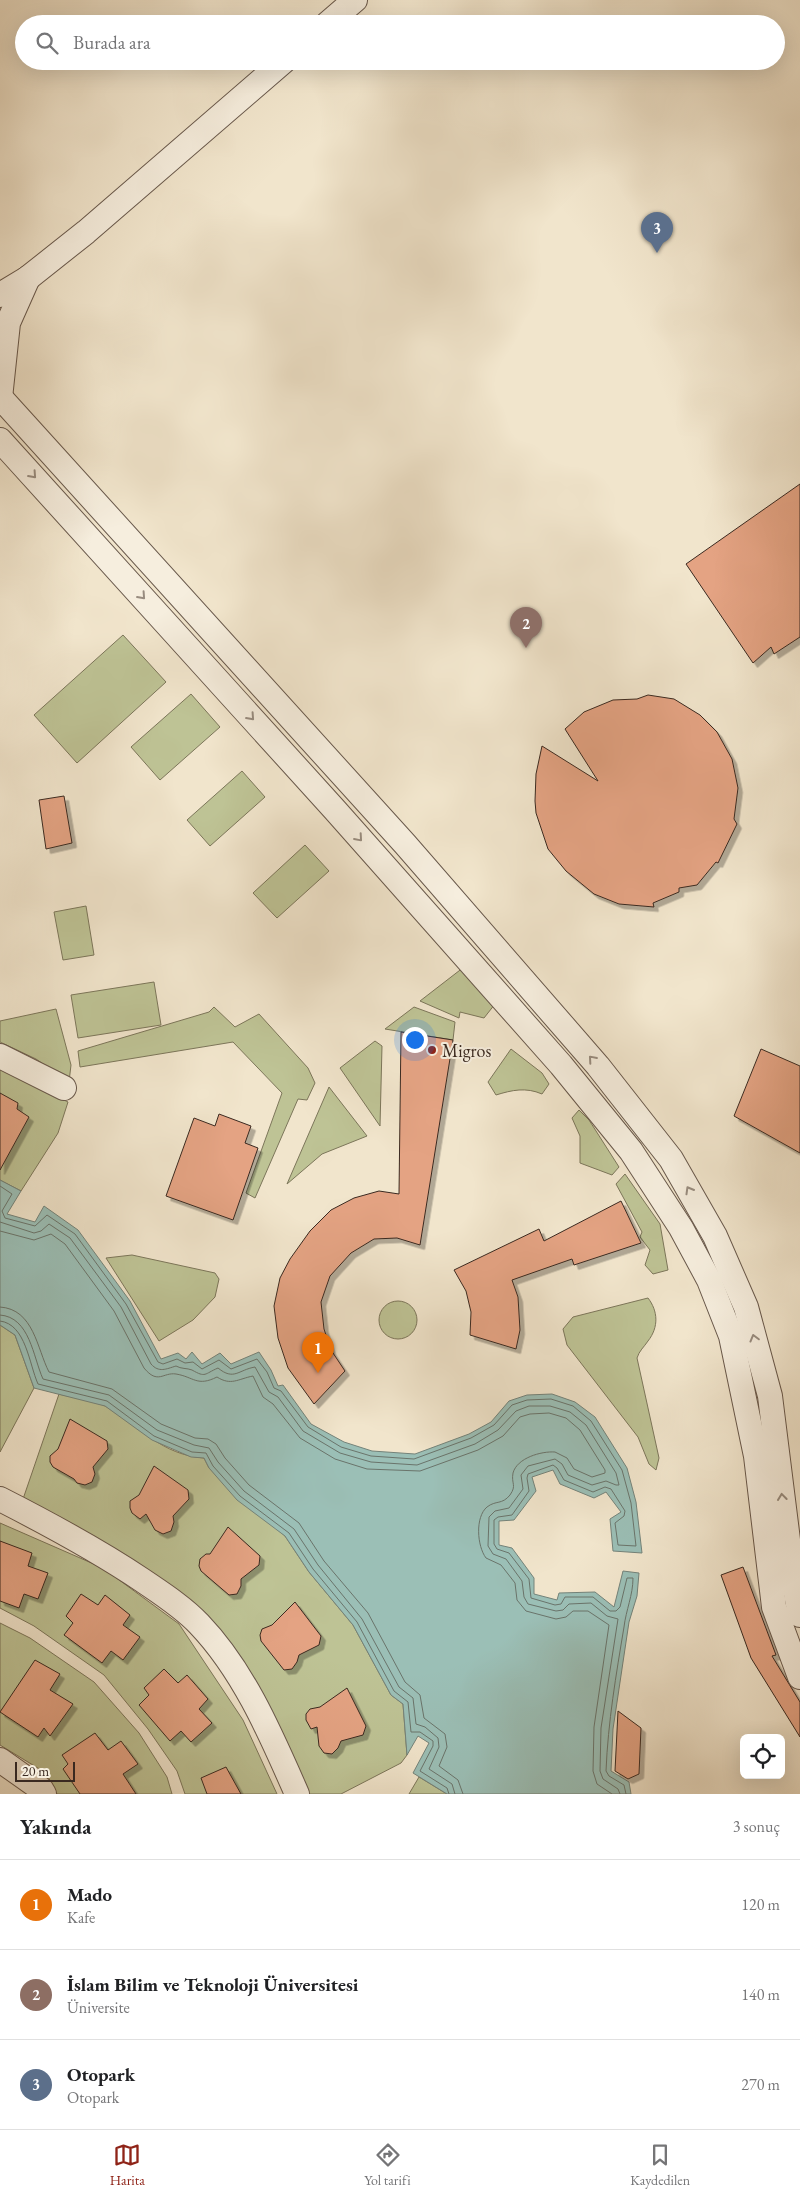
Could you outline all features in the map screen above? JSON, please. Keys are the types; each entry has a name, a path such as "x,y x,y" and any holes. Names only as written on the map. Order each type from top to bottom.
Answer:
{"street":[{"path":"338,15 355,0"},
{"path":"0,295 28,278 94,225 274,70"},
{"path":"28,278 8,323 0,397 411,851 598,1066 671,1159 715,1236 746,1307 770,1396 792,1572 800,1615"},
{"path":"0,440 322,796 561,1065 631,1151 681,1228 708,1280 731,1336 756,1456 774,1607 800,1676"},
{"path":"0,1056 64,1088"},
{"path":"0,1500 57,1528 116,1562 162,1593 199,1624 233,1669 263,1718 297,1794"},
{"path":"0,1760 41,1789 44,1794"}],"green space":[{"path":"123,635 166,682 77,763 34,715"},
{"path":"191,694 220,727 160,780 131,747"},
{"path":"242,771 265,797 210,846 187,820"},
{"path":"305,845 329,871 277,918 253,893"},
{"path":"86,906 94,955 63,960 54,912"},
{"path":"464,967 495,1004 484,1018 460,1012 459,1018 420,1001"},
{"path":"154,982 161,1025 78,1038 71,995"},
{"path":"214,1007 235,1027 259,1014 308,1068 315,1083 307,1100 298,1099 255,1198 246,1193 282,1093 233,1042 80,1067 78,1051 209,1012"},
{"path":"414,1007 455,1022 453,1040 385,1029"},
{"path":"56,1009 71,1065 69,1082 36,1059 0,1042 0,1021"},
{"path":"375,1041 382,1046 380,1126 340,1068"},
{"path":"511,1049 542,1073 549,1084 542,1094 530,1090 519,1090 496,1095 488,1082"},
{"path":"0,1068 68,1102 58,1133 21,1191 0,1180"},
{"path":"329,1087 367,1136 322,1154 287,1184"},
{"path":"579,1110 589,1120 619,1167 612,1175 580,1163 580,1136 572,1118"},
{"path":"625,1174 660,1224 668,1270 653,1274 645,1265 650,1250 640,1237 642,1232 616,1184"},
{"path":"132,1255 215,1273 219,1279 215,1297 193,1320 159,1341 106,1258"},
{"path":"648,1298 654,1308 655,1325 652,1336 637,1358 659,1458 656,1470 649,1464 638,1437 567,1345 563,1329 573,1317"},
{"path":"398,1301 411,1307 417,1320 411,1333 398,1339 385,1333 379,1320 385,1307"},
{"path":"0,1325 15,1335 34,1388 0,1452"},
{"path":"59,1394 102,1404 164,1446 189,1456 204,1458 209,1468 285,1536 309,1572 353,1625 391,1695 403,1704 407,1755 401,1763 341,1794 306,1794 227,1649 22,1502"},
{"path":"0,1523 103,1568 179,1624 243,1720 277,1794 185,1794 177,1771 148,1729 104,1675 34,1626 0,1608"},
{"path":"0,1623 30,1638 94,1682 139,1733 167,1777 172,1794 57,1794 46,1773 0,1745"},
{"path":"419,1777 447,1794 409,1794"}],"water":[{"path":"0,1180 21,1191 7,1214 35,1222 44,1206 78,1230 130,1301 161,1359 178,1353 186,1359 192,1352 202,1364 220,1353 231,1364 259,1352 271,1370 278,1386 283,1385 311,1424 344,1442 372,1451 415,1454 469,1434 491,1422 509,1401 527,1395 552,1394 575,1402 595,1417 627,1468 636,1502 642,1553 613,1551 610,1519 621,1512 606,1492 594,1498 560,1484 553,1470 532,1477 536,1491 514,1520 499,1521 499,1545 512,1548 534,1578 534,1594 557,1600 559,1593 595,1592 614,1607 623,1571 639,1573 637,1596 629,1622 613,1729 611,1771 629,1782 631,1794 447,1794 413,1773 429,1743 418,1736 407,1755 403,1704 391,1695 353,1625 309,1572 285,1536 237,1500 209,1468 204,1458 191,1457 152,1440 105,1406 34,1388 15,1335 0,1325"}],"building":[{"path":"800,484 800,637 774,654 771,647 753,663 686,564"},
{"path":"648,695 674,699 700,715 717,732 732,759 738,788 734,819 737,824 718,863 716,862 697,885 679,888 679,892 653,903 654,907 619,904 594,894 566,871 548,849 536,813 535,801 536,774 542,746 598,781 565,729 584,712 613,700 637,699"},
{"path":"64,796 72,843 46,849 39,800"},
{"path":"401,1032 453,1040 420,1245 397,1238 374,1239 351,1253 330,1276 321,1302 324,1329 331,1350 345,1371 314,1404 288,1368 278,1338 274,1306 280,1278 290,1259 310,1231 331,1210 354,1198 379,1191 399,1194"},
{"path":"761,1049 800,1066 800,1153 734,1116"},
{"path":"0,1093 18,1103 17,1109 29,1117 0,1170"},
{"path":"219,1114 251,1126 245,1143 258,1148 233,1220 166,1196 194,1118 215,1126"},
{"path":"621,1201 641,1243 574,1265 572,1259 512,1280 518,1297 520,1330 516,1349 470,1335 471,1312 466,1291 454,1270 539,1229 544,1241"},
{"path":"70,1419 107,1441 108,1449 93,1467 95,1474 92,1482 85,1485 77,1483 74,1479 53,1467 50,1462 50,1456 58,1449"},
{"path":"154,1466 188,1490 189,1499 173,1516 174,1522 171,1531 163,1534 155,1530 146,1514 140,1519 132,1513 130,1508 130,1501 139,1495"},
{"path":"228,1527 260,1556 259,1565 241,1579 241,1586 237,1594 229,1595 201,1571 199,1566 200,1559 206,1554 210,1554"},
{"path":"0,1541 32,1553 28,1566 48,1573 38,1599 24,1594 19,1608 0,1601"},
{"path":"743,1567 776,1655 772,1656 800,1702 800,1737 751,1658 721,1575"},
{"path":"81,1594 98,1605 105,1595 130,1615 123,1625 140,1637 123,1660 111,1651 102,1663 64,1635 73,1623 66,1616"},
{"path":"295,1602 321,1636 319,1645 299,1655 292,1669 284,1670 261,1641 260,1635 262,1629 272,1625"},
{"path":"35,1660 60,1674 50,1690 73,1704 50,1736 44,1728 38,1737 0,1712"},
{"path":"164,1669 178,1683 187,1675 208,1699 199,1709 212,1723 191,1742 181,1731 170,1741 139,1705 149,1695 144,1688"},
{"path":"347,1688 366,1726 363,1735 341,1741 338,1748 332,1754 324,1753 319,1746 317,1727 311,1729 306,1720 306,1714 310,1709 320,1707"},
{"path":"618,1711 641,1728 639,1774 628,1779 615,1771"},
{"path":"95,1733 108,1750 121,1741 138,1764 123,1774 136,1794 80,1794 63,1769 68,1764 62,1755"},
{"path":"226,1767 241,1794 207,1794 201,1778"}],"place":[{"name":"Otopark","path":"657,253"},
{"name":"İslam Bilim ve Teknoloji Üniversitesi","path":"526,648"},
{"name":"Migros","path":"432,1050"},
{"name":"Mado","path":"318,1373"}]}
